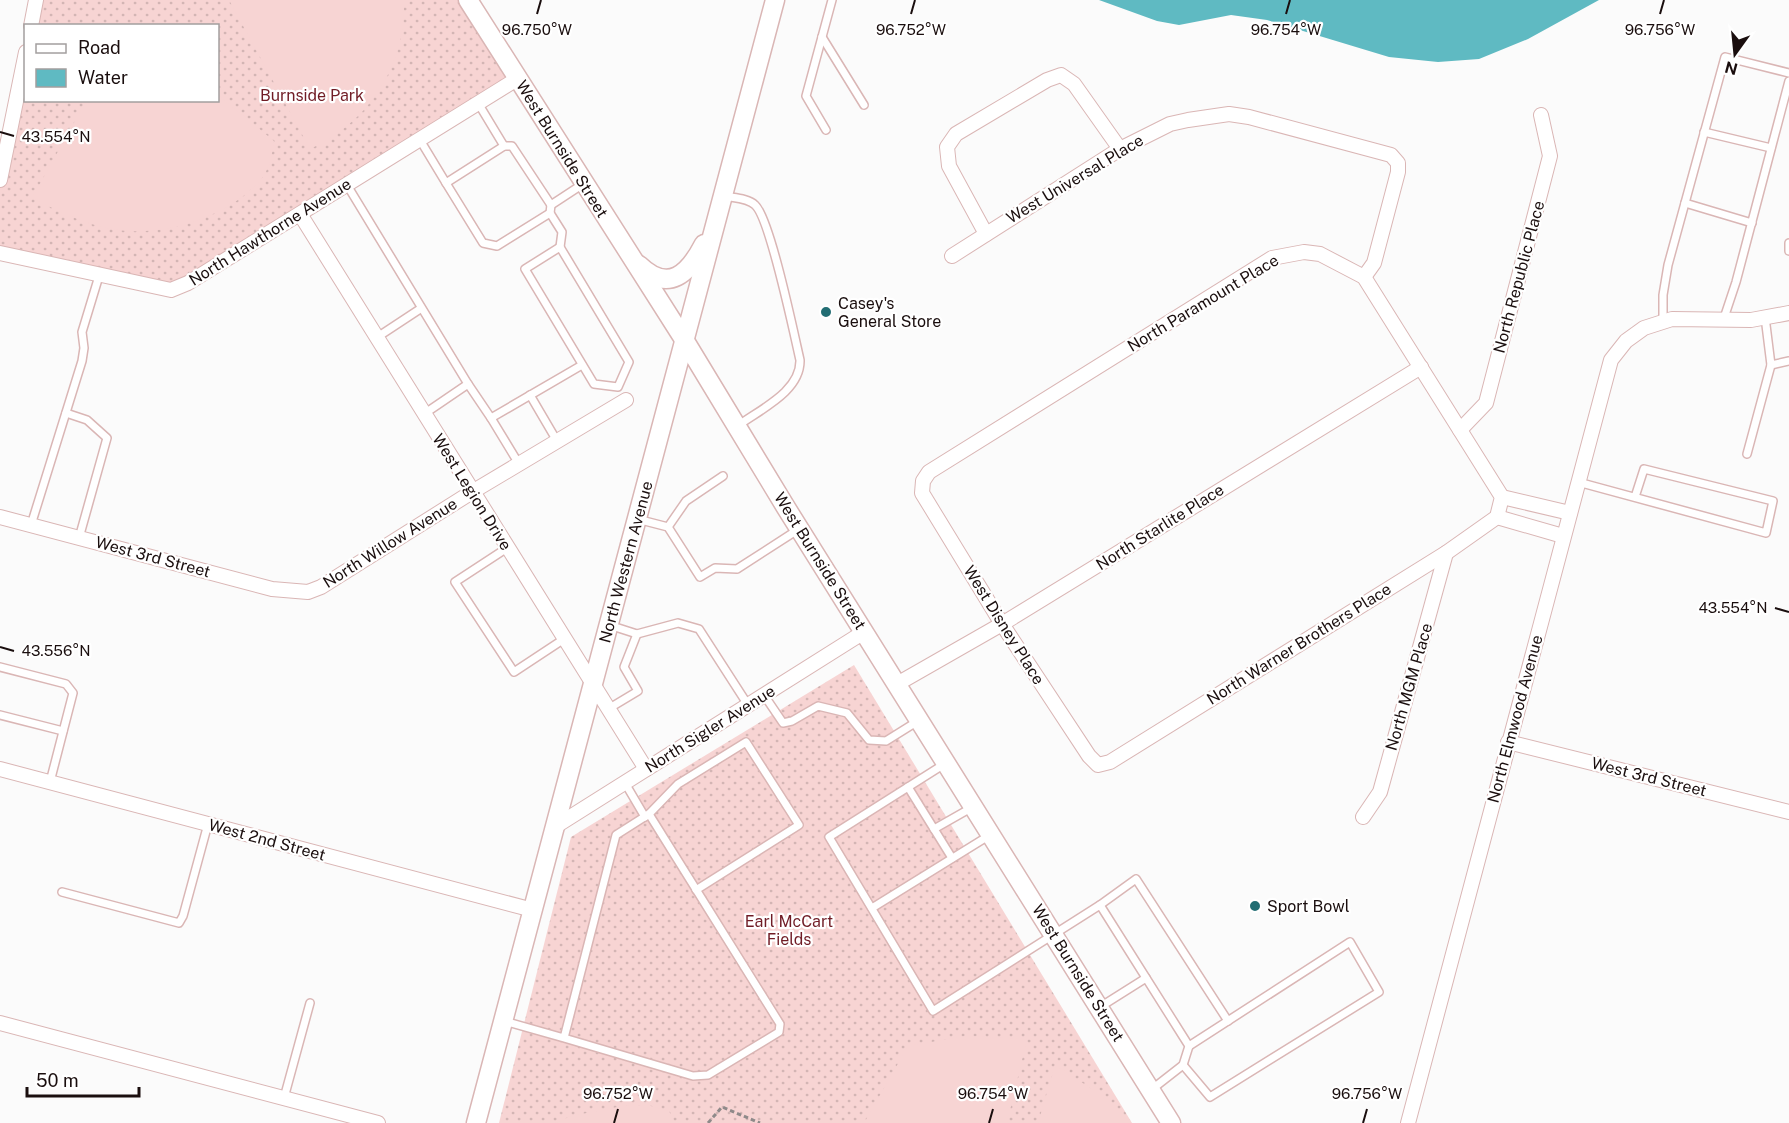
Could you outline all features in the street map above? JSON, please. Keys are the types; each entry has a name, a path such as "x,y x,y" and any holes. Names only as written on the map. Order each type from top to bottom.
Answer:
{"main road":[{"name":"West Burnside Street","path":"468,0 685,341 799,529 1171,1123"},
{"name":"North Western Avenue","path":"476,1123 776,0"},
{"path":"629,255 646,272 677,277 691,268 718,216"}],"street":[{"path":"31,24 36,0"},
{"path":"0,180 24,62"},
{"path":"986,234 949,166 947,147 956,134 1047,80 1061,75 1074,84 1120,149"},
{"name":"North Hawthorne Avenue","path":"0,253 171,290 188,283 517,79"},
{"name":"West Universal Place","path":"952,256 1120,149 1170,124 1229,114 1278,122 1391,154 1398,163 1398,172 1374,263 1365,277"},
{"name":"North Republic Place","path":"1460,430 1486,403 1550,156 1541,115"},
{"name":"West Legion Drive","path":"300,214 646,769"},
{"name":"North Paramount Place","path":"923,481 929,472 1272,258 1287,253 1320,254 1365,277"},
{"path":"1365,277 1502,497 1570,513"},
{"path":"1663,322 1672,319 1722,321 1789,313"},
{"name":"North Elmwood Avenue","path":"1408,1123 1611,360 1626,341 1644,328 1663,322"},
{"name":"North Starlite Place","path":"897,684 1002,624 1421,367"},
{"name":"North Willow Avenue","path":"308,592 321,587 472,492 626,400"},
{"name":"West Disney Place","path":"923,481 922,493 1002,624 1089,756 1098,765"},
{"path":"1502,497 1497,517 1563,536"},
{"name":"West 3rd Street","path":"0,517 272,589 308,592"},
{"name":"North Warner Brothers Place","path":"1098,765 1110,762 1446,553 1497,517"},
{"name":"North MGM Place","path":"1363,818 1380,792 1446,553"},
{"name":"North Sigler Avenue","path":"556,826 864,632"},
{"name":"West 3rd Street","path":"1508,742 1789,812"},
{"name":"West 2nd Street","path":"0,769 533,910"},
{"path":"0,1023 378,1123"}],"lane":[{"path":"826,130 806,96 832,0"},
{"path":"822,37 864,105"},
{"path":"1663,322 1663,295 1668,265 1725,57 1789,73"},
{"path":"1722,321 1736,282 1789,81"},
{"path":"478,103 504,146"},
{"path":"1704,132 1772,148"},
{"path":"420,140 483,243 497,246 584,184"},
{"path":"446,183 504,146 512,146 562,232 560,247 629,362 618,387"},
{"path":"347,185 420,309 519,464"},
{"path":"723,196 752,202 760,212 778,270 800,360 799,374 790,387 737,427"},
{"path":"1685,203 1752,223"},
{"path":"1789,243 1787,250 1789,251"},
{"path":"560,247 525,269 594,384 618,387"},
{"path":"32,525 84,354 82,332 99,276"},
{"path":"376,338 420,309"},
{"path":"1747,454 1771,365 1765,317"},
{"path":"1771,365 1789,361"},
{"path":"491,418 582,365"},
{"path":"424,414 468,384"},
{"path":"618,387 626,400"},
{"path":"530,395 557,441"},
{"path":"66,413 87,420 106,438 79,538"},
{"path":"1578,482 1766,533 1773,501 1644,469 1635,497"},
{"path":"668,527 686,501 723,476"},
{"path":"637,519 668,527 700,577 715,568 737,569 799,529"},
{"path":"507,548 455,582 513,672 564,639"},
{"path":"609,626 637,634 678,623 699,629 748,705"},
{"path":"608,709 638,692 624,667 637,634"},
{"path":"0,667 66,684 73,693 50,782"},
{"path":"764,695 783,723 792,722 818,706 847,713 869,740 886,741 919,720"},
{"path":"0,715 63,731"},
{"path":"564,1038 616,835 647,816 678,784 746,742 799,825 696,890"},
{"path":"946,763 829,837 933,1011 1054,935 1136,879 1228,1021"},
{"path":"504,1021 693,1076 708,1075 779,1032 780,1024 625,782"},
{"path":"908,787 952,858"},
{"path":"934,829 974,806"},
{"path":"62,892 179,923 182,920 208,824"},
{"path":"872,908 991,834"},
{"path":"1100,905 1189,1046"},
{"path":"1151,1090 1183,1065 1189,1046 1350,942 1379,992 1210,1097 1183,1065"},
{"path":"1100,1007 1146,978"},
{"path":"284,1098 310,1003"}],"path":[{"path":"708,1123 722,1107 760,1123"}],"green space":[{"name":"Burnside Park","path":"36,0 468,0 517,79 171,290 0,253 0,180 24,57 24,102 219,102 219,24 31,24"},
{"path":"229,0 404,0 403,24 391,69 380,89 350,124 331,138 310,149"},
{"path":"219,96 274,141 265,174 245,195 214,213 180,226 145,231 115,230 67,215 32,198 85,102 219,102"},
{"name":"Earl McCart Fields","path":"854,665 1132,1123 499,1123 571,837"},
{"path":"966,1036 1027,1039 1007,1123 864,1123 908,1046"},
{"path":"1055,1065 1092,1089 1126,1123 1038,1123"},
{"path":"628,1105 651,1106 669,1111 675,1123 555,1123 571,1116"}],"water":[{"path":"1099,0 1599,0 1528,39 1479,59 1438,62 1389,57 1267,20 1231,15 1179,25 1157,21"}],"place":[{"name":"Casey's General Store","path":"826,312"},
{"name":"Sport Bowl","path":"1255,906"}]}
